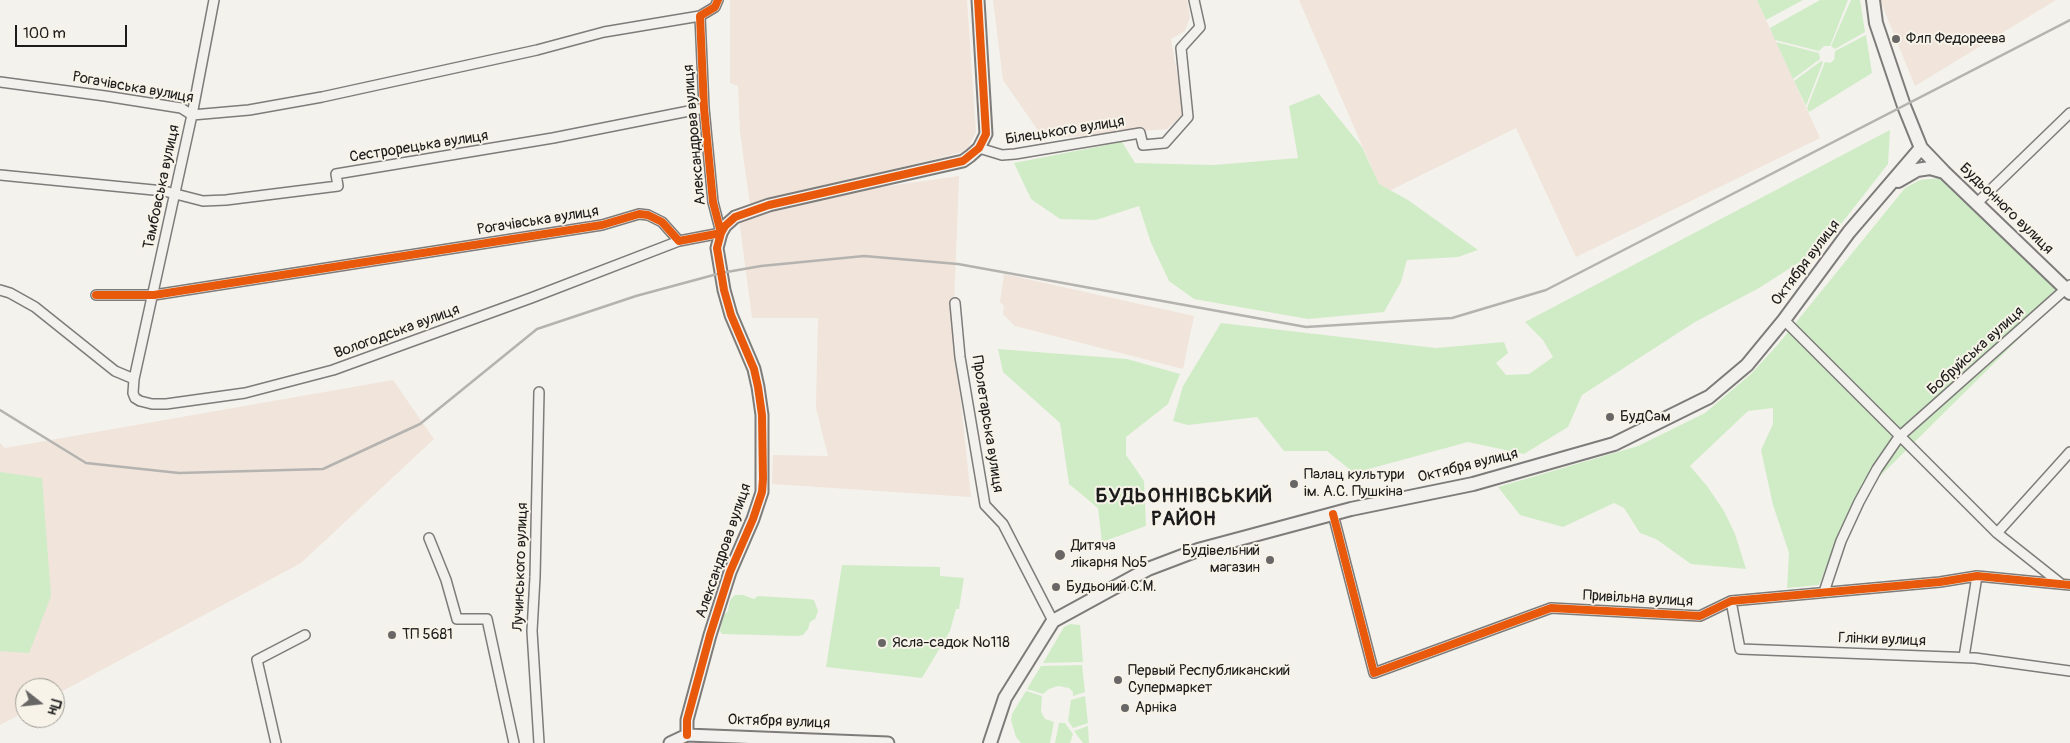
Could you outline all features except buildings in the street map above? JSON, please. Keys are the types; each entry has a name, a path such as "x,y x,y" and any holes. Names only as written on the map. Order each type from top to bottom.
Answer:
{"main road":[{"path":"1873,0 1876,23 1904,106 1921,148"},
{"name":"Будьонного вулиця","path":"1921,148 1944,172 2069,289"},
{"name":"Октября вулиця","path":"990,743 1004,698 1053,621 1161,563 1198,550 1333,514 1473,484 1614,444 1709,397 1747,365 1784,320 1849,232 1921,148"},
{"path":"1884,191 1917,170 1930,168 1944,172"}],"street":[{"name":"Тамбовська вулиця","path":"134,379 154,295 174,193 192,115 214,0"},
{"path":"700,16 715,7 718,0"},
{"path":"679,241 721,233 725,226 735,217 769,205 963,162 979,148 986,134 978,0"},
{"name":"Білецького вулиця","path":"979,148 1002,155 1015,154 1140,133 1143,145 1165,143 1188,117 1181,48 1200,28 1194,0"},
{"name":"Рогачівська вулиця","path":"0,82 180,108 192,115 249,110 322,97 537,50 604,32 700,16"},
{"name":"Александрова вулиця","path":"687,735 687,720 710,635 730,572 753,519 762,492 762,415 758,387 754,370 731,315 724,290 717,248 721,233 713,202 704,108 700,16"},
{"name":"Сестрорецька вулиця","path":"0,175 174,193 203,201 218,200 338,186 336,174 552,138 704,108"},
{"path":"1977,203 2070,113"},
{"name":"Рогачівська вулиця","path":"96,295 154,295 602,225 639,214 648,215 662,222 679,241"},
{"name":"Вологодська вулиця","path":"134,379 133,393 136,398 152,404 166,404 245,393 333,370 531,298 679,241"},
{"name":"Бобруйська вулиця","path":"1899,437 2069,289"},
{"path":"0,290 35,307 116,372 134,379"},
{"name":"Пролетарська вулиця","path":"955,303 960,357 985,505 1003,524 1053,621"},
{"name":"Привільна вулиця","path":"1784,320 1899,437 1997,532 2066,584"},
{"name":"Лучинського вулиця","path":"539,392 536,577 532,631 539,743"},
{"path":"1824,592 1841,541 1859,502 1877,469 1899,437"},
{"path":"1997,532 2070,452"},
{"name":"Привільна вулиця","path":"1333,514 1374,673 1552,608 1700,616 1732,601 1940,582 1977,576 2066,584"},
{"name":"Лучинського вулиця","path":"429,538 446,580 458,619 487,618 514,743"},
{"path":"1964,657 1977,576"},
{"name":"Глінки вулиця","path":"1732,601 1740,649 1964,657 2070,672"},
{"path":"276,743 257,660 305,636"},
{"name":"Октября вулиця","path":"670,743 687,735 888,743"}],"shaded area":[{"path":"730,0 967,0 976,132 966,151 750,205 740,132 738,86 730,83"},
{"path":"993,0 1187,0 1190,17 1185,31 1171,39 1184,113 1167,129 1044,139 1003,80"},
{"path":"1299,0 1757,0 1820,138 1576,257 1516,128 1383,194"},
{"path":"1880,0 2056,0 1915,86"},
{"path":"959,176 953,330 971,497 772,484 773,455 828,456 816,408 818,318 752,318 739,219 874,188"},
{"path":"1004,274 1194,316 1183,369 1015,326 1003,314 1004,306 1000,302"},
{"path":"393,380 434,439 301,563 65,690 65,678 15,678 15,717 0,725 0,443 5,448"}],"green space":[{"path":"1757,0 1803,0 1766,20"},
{"path":"1820,0 1848,0 1830,46 1824,46 1819,51 1775,40 1770,28"},
{"path":"1851,0 1860,0 1865,32 1835,49 1831,46"},
{"path":"1866,35 1872,73 1809,112 1807,108 1825,62 1830,63 1834,60 1835,51"},
{"path":"1776,42 1819,53 1820,59 1793,79"},
{"path":"1821,61 1823,62 1806,106 1794,81"},
{"path":"1319,94 1362,147 1379,184 1408,200 1478,250 1458,257 1407,260 1401,282 1384,312 1308,319 1194,299 1169,281 1151,243 1139,206 1096,220 1060,219 1031,199 1014,163 1122,142 1135,163 1214,165 1298,158 1289,106"},
{"path":"1890,130 1888,164 1823,247 1759,288 1695,322 1582,395 1568,427 1524,454 1468,442 1354,473 1327,451 1284,451 1257,417 1188,425 1173,421 1183,386 1221,323 1436,348 1504,342 1508,353 1496,363 1506,375 1529,374 1553,357 1543,340 1525,322"},
{"path":"1939,178 2063,295 1852,504 1819,585 1787,588 1789,553 1773,505 1761,450 1773,424 1773,408 1748,411 1690,466 1707,486 1724,511 1735,534 1746,569 1691,564 1656,539 1640,533 1624,508 1614,503 1563,527 1520,515 1498,487 1638,446 1705,413 1751,374 1780,342 1905,188 1920,180"},
{"path":"998,349 1127,359 1180,374 1168,404 1126,437 1126,455 1144,481 1146,526 1102,542 1098,508 1069,484 1060,423 1003,372"},
{"path":"0,472 42,478 51,596 29,653 0,651"},
{"path":"842,565 940,567 940,576 964,578 959,609 956,609 950,631 922,678 826,667"},
{"path":"735,595 743,595 754,599 758,596 814,600 818,611 815,619 810,622 808,629 803,635 722,634 720,631 724,615 728,611 730,600"},
{"path":"1070,624 1080,625 1083,662 1043,663 1064,627"},
{"path":"1082,665 1085,692 1073,696 1073,692 1069,688 1058,686 1049,689 1043,694 1027,689 1041,666"},
{"path":"1026,691 1042,696 1041,712 1045,719 1054,722 1050,743 1021,743 1016,737 1011,720 1012,714"},
{"path":"1085,696 1088,723 1073,728 1068,721 1071,700"},
{"path":"1059,723 1065,723 1073,734 1070,743 1055,743"},
{"path":"1088,726 1089,743 1083,743 1074,731"}],"railway":[{"path":"0,410 86,463 179,473 323,469 420,424 537,329 636,296 721,273 761,266 864,256 958,264 1306,327 1452,318 1546,290 2070,20"}],"cycle path":[{"path":"687,735 687,720 710,635 730,572 753,519 762,492 763,479 762,415 758,387 754,369 731,315 724,290 717,248 721,233 713,202 704,108 700,16 715,7 718,0"},
{"path":"96,295 154,295 602,225 639,214 648,215 662,222 679,241 721,233 725,226 735,217 769,205 963,161 979,148 986,134 978,0"},
{"path":"1333,514 1374,673 1551,608 1700,616 1731,601 1940,582 1977,576 2070,585"}],"place":[{"name":"Флп Федореева","path":"1896,39"},
{"name":"БудСам","path":"1610,417"},
{"name":"Палац культури ім. А.С. Пушкіна","path":"1294,484"},
{"name":"Дитяча лікарня №5","path":"1060,555"},
{"name":"Будівельний магазин","path":"1270,560"},
{"name":"Будьоний С.М.","path":"1056,587"},
{"name":"ТП 5681","path":"392,635"},
{"name":"Ясла-садок №118","path":"882,643"},
{"name":"Первый Республиканский Супермаркет","path":"1118,680"},
{"name":"Арніка","path":"1125,708"}],"district":[{"name":"БУДЬОННІВСЬКИЙ РАЙОН","path":"1184,508"}]}
